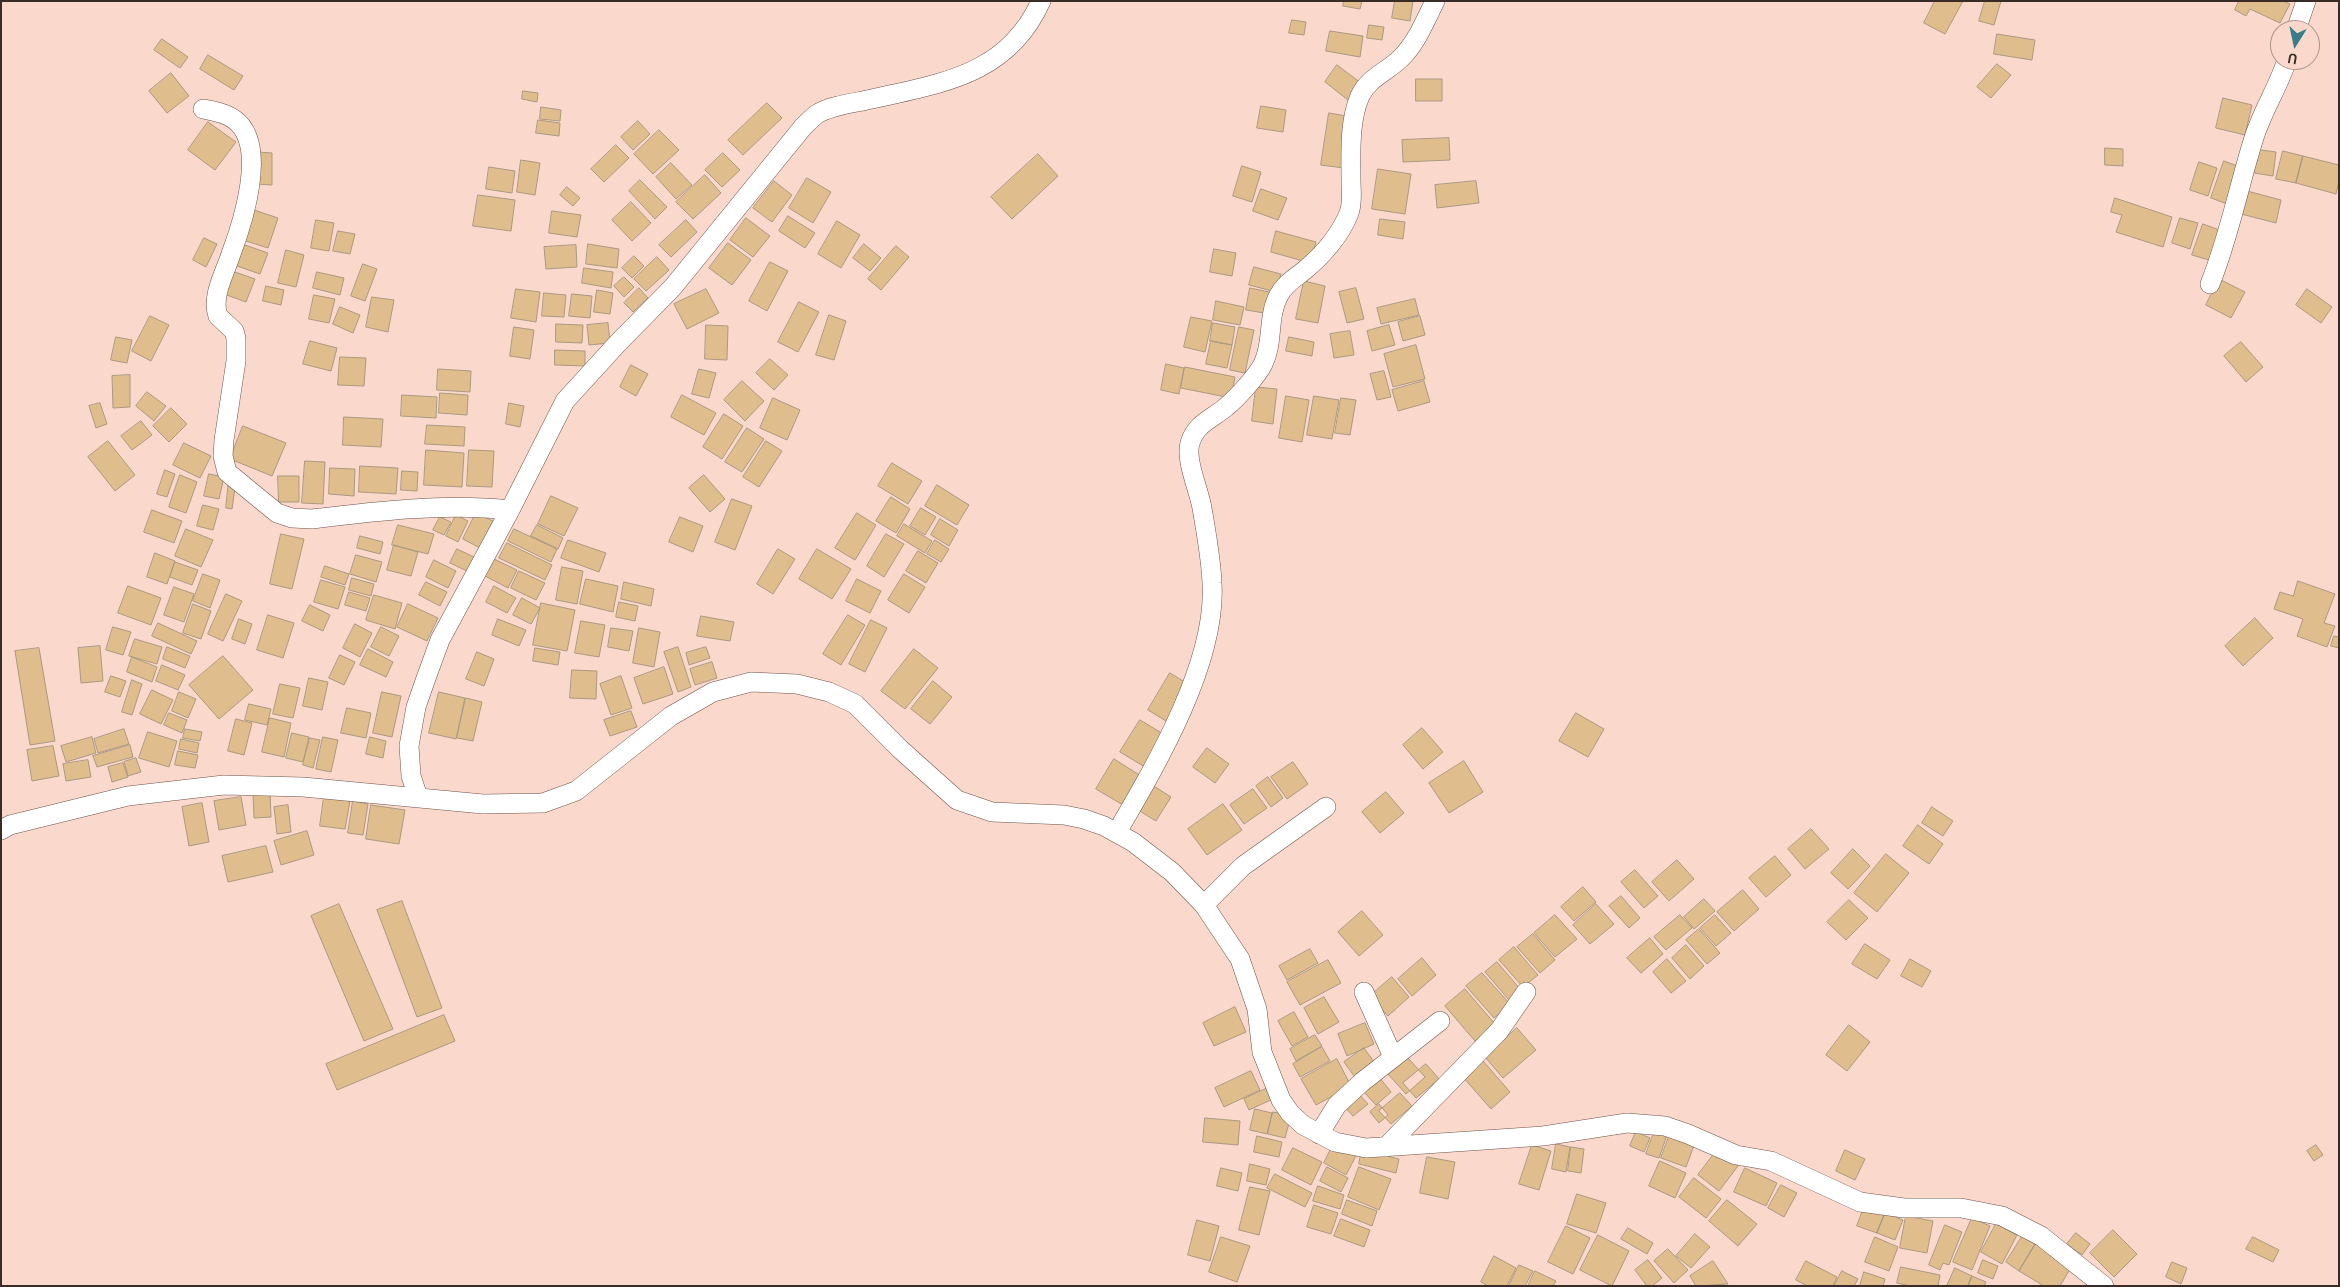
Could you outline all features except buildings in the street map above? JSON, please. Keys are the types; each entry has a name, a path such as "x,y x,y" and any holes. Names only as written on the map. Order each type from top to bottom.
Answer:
{"street":[{"path":"418,797 411,776 409,746 416,707 440,640 510,510 565,401 673,287 803,127 817,114 840,106 932,84 976,71 1002,55 1024,30 1041,1"},
{"path":"1116,832 1155,767 1184,704 1209,635 1212,583 1202,506 1189,446 1193,434 1202,423 1226,407 1263,364 1269,340 1272,312 1279,294 1290,281 1319,258 1341,229 1351,204 1354,118 1359,98 1368,82 1400,60 1416,39 1435,1"},
{"path":"2299,20 2306,1"},
{"path":"2210,284 2232,222 2253,139 2283,70"},
{"path":"203,109 223,113 236,120 243,130 251,155 252,176 243,218 216,299 218,316 234,331 236,338 236,361 223,456 228,472 277,513 292,518 312,519 457,506 510,510"},
{"path":"1,830 10,825 128,796 224,785 303,788 482,804 543,803 576,791 671,716 706,696 732,686 751,682 782,682 829,692 855,704 900,749 957,800 992,812 1077,818 1116,832 1149,853 1172,872 1204,905 1242,967 1257,1009 1262,1052 1274,1086 1290,1113 1303,1125 1335,1142 1366,1148 1543,1136 1627,1123 1665,1126 1696,1137 1736,1155 1771,1161 1860,1202 1904,1208 1961,1208 2002,1216 2041,1236 2104,1286"},
{"path":"1204,905 1243,866 1326,807"},
{"path":"1364,992 1393,1057"},
{"path":"1386,1147 1499,1031 1526,992"},
{"path":"1319,1134 1337,1105 1362,1082 1440,1020"}]}
